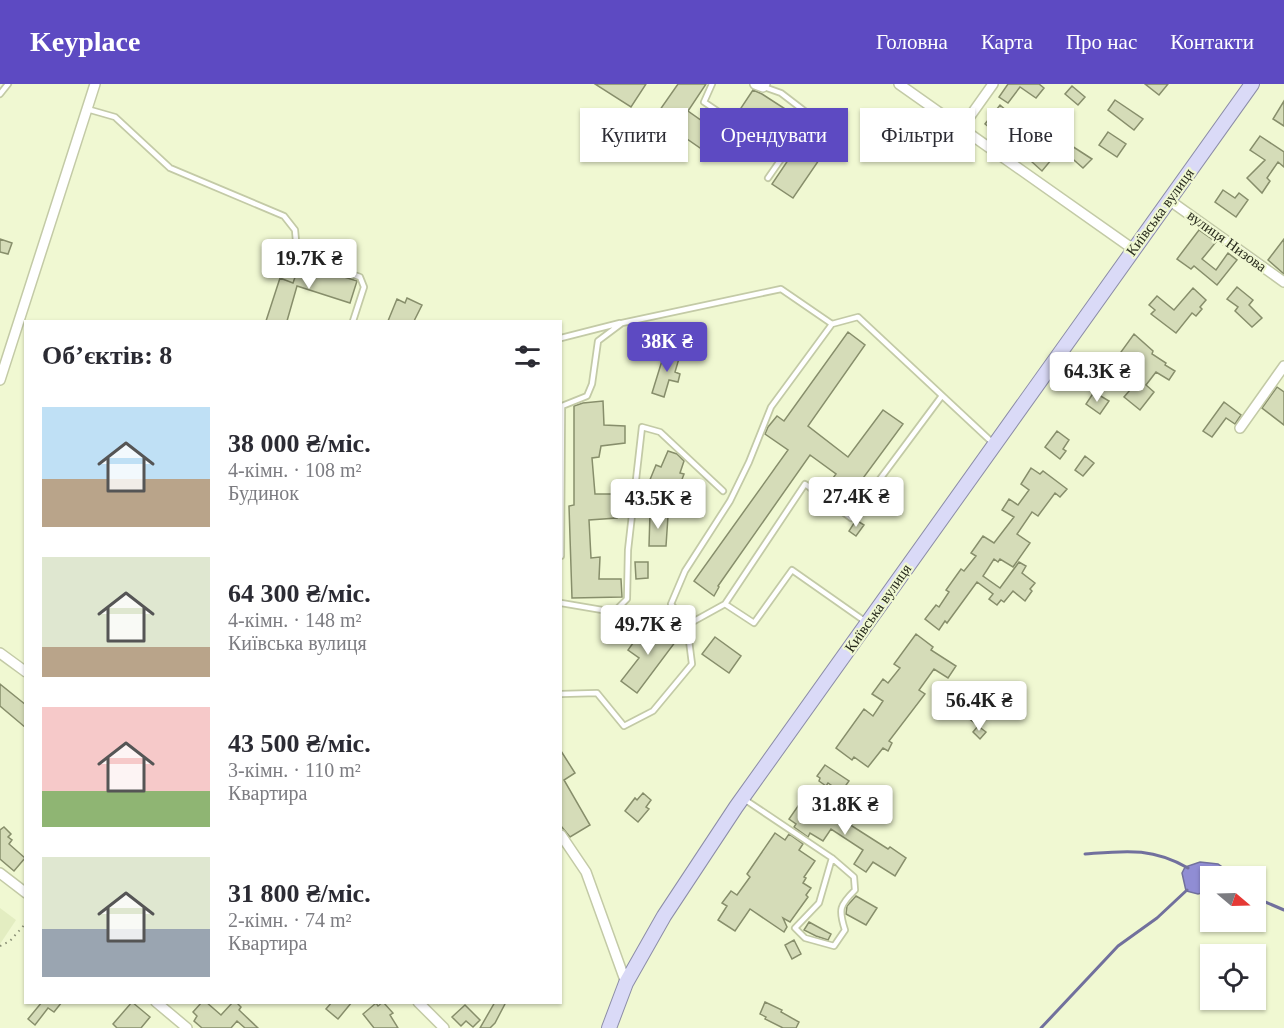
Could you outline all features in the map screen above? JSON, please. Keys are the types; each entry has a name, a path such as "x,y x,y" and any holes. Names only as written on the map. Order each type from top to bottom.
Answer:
{"main road":[{"name":"Київська вулиця","path":"609,1028 626,983 664,916 742,798 1252,84"}],"street":[{"path":"0,380 95,84"},
{"path":"899,84 932,108"},
{"path":"975,109 993,84"},
{"path":"975,139 1133,249"},
{"name":"вулиця Низова","path":"1169,200 1284,282"},
{"path":"1240,428 1284,366"},
{"path":"0,653 24,671"},
{"path":"562,836 586,872 626,983"},
{"path":"0,873 24,891"},
{"path":"158,1004 187,1028"},
{"path":"420,1004 444,1028"}],"lane":[{"path":"0,94 8,84"},
{"path":"712,84 704,102 713,108"},
{"path":"761,85 781,93 811,116 768,178"},
{"path":"87,110 115,117 170,168 284,216 295,230 297,252 322,264 360,277 364,287 353,320"},
{"path":"562,338 622,322 781,289 832,324"},
{"path":"562,694 597,693 624,726 653,711 692,664 687,625 671,604 685,571 730,501 771,407 832,324 858,317 941,397 994,444"},
{"path":"562,406 587,396 592,384 598,341 622,322"},
{"path":"687,625 725,604 805,484 851,518 941,397"},
{"path":"562,603 614,612 627,599 628,550 642,427 660,432 723,490"},
{"path":"725,604 754,623 792,570 868,624"},
{"path":"742,798 832,858 854,877 855,890 842,904 840,916 845,930 834,946 806,938 795,928 819,903 832,858"}],"path":[{"path":"0,946 10,941 24,925"}],"shaded area":[{"path":"1200,862 1221,866 1200,866 1200,894 1198,894 1186,891 1182,873 1185,867"},
{"path":"0,908 16,920 0,944"}],"building":[{"path":"595,84 646,84 631,107"},
{"path":"678,84 706,84 688,111 688,108 661,108"},
{"path":"1008,84 1039,84 1044,88 1036,98 1020,87 1008,103 999,97"},
{"path":"1145,84 1168,84 1159,95"},
{"path":"1072,86 1085,97 1078,105 1065,94"},
{"path":"753,90 784,108 741,108"},
{"path":"1115,100 1143,119 1134,130 1108,110"},
{"path":"1284,101 1284,126 1273,119"},
{"path":"688,111 700,119 700,148 688,140"},
{"path":"1108,132 1126,144 1117,157 1099,145"},
{"path":"1260,136 1284,152 1284,167 1278,162 1267,178 1270,181 1262,193 1247,178 1265,160 1250,150"},
{"path":"1074,147 1092,159 1083,168 1074,160"},
{"path":"787,162 818,162 793,198 772,184"},
{"path":"1032,162 1049,162 1042,171"},
{"path":"1223,190 1235,198 1239,193 1248,200 1236,217 1215,202"},
{"path":"1199,230 1216,242 1202,259 1216,270 1228,253 1237,260 1217,285 1194,266 1191,269 1177,259"},
{"path":"0,239 12,243 8,254 0,252"},
{"path":"1284,239 1284,274 1268,260"},
{"path":"300,263 357,281 350,303 297,286 287,320 266,320 280,278 293,283"},
{"path":"1237,287 1253,300 1249,305 1262,318 1252,327 1235,311 1238,307 1227,299"},
{"path":"1193,288 1206,300 1196,316 1192,313 1176,333 1151,314 1155,310 1149,305 1157,296 1174,310"},
{"path":"407,298 422,305 414,320 388,320 397,299 405,303"},
{"path":"848,332 865,345 808,426 848,457 883,410 903,424 844,504 824,490 836,474 810,455 718,586 714,596 694,581 788,450 765,434 768,427 777,416 784,421"},
{"path":"1134,334 1153,351 1152,354 1175,371 1169,380 1156,372 1146,385 1154,392 1140,410 1124,397 1138,381 1113,363"},
{"path":"665,351 680,355 675,372 680,374 678,382 669,380 664,397 652,393"},
{"path":"1277,387 1284,392 1284,425 1262,408"},
{"path":"1094,392 1109,401 1100,414 1086,404"},
{"path":"603,401 604,425 625,426 625,443 601,446 599,457 592,458 595,494 617,494 617,518 589,520 591,558 600,557 599,579 621,579 622,597 572,598 569,506 574,505 574,406"},
{"path":"1224,402 1241,415 1235,424 1226,418 1212,437 1203,431"},
{"path":"1057,431 1069,440 1063,449 1066,451 1060,459 1045,447"},
{"path":"668,451 677,454 684,461 680,473 684,474 681,482 676,480 669,496 647,487 656,465 661,467"},
{"path":"1085,456 1094,463 1083,476 1075,470"},
{"path":"1031,468 1040,474 1043,471 1067,489 1060,497 1055,493 1038,516 1032,512 1017,534 1030,543 1013,567 1000,559 998,562 994,559 983,576 1000,588 1019,562 1026,566 1022,573 1035,583 1030,589 1032,591 1025,601 1013,591 1004,602 1001,600 997,605 989,599 993,594 977,582 947,623 945,621 939,630 925,619 936,605 939,607 949,592 946,590 961,569 964,571 976,556 971,553 983,536 994,543 1014,517 1002,510 1009,499 1018,505 1029,490 1021,484"},
{"path":"650,513 668,516 666,546 649,546"},
{"path":"856,520 864,525 856,536 849,531"},
{"path":"635,562 648,562 648,578 636,579"},
{"path":"664,625 679,637 637,693 621,681 639,658 628,650 643,629 655,638"},
{"path":"916,634 933,647 931,650 956,666 948,678 934,669 919,690 925,694 889,741 892,743 888,751 883,748 868,767 854,757 852,760 836,748 864,709 873,716 883,701 872,694 883,679 888,683 900,668 894,664"},
{"path":"715,637 741,656 729,673 702,654"},
{"path":"0,684 24,703 24,726 0,706"},
{"path":"974,699 989,709 977,725 962,713"},
{"path":"978,726 986,732 980,739 973,732"},
{"path":"562,753 575,773 564,780 590,825 570,837 562,827"},
{"path":"825,765 849,781 841,792 828,783 826,786 819,781 820,778 817,776"},
{"path":"643,793 651,800 646,807 649,809 638,822 625,811 635,798 637,800"},
{"path":"805,796 906,858 895,876 873,862 866,872 854,864 863,850 831,829 823,841 810,833 808,837 794,827 796,824 789,819"},
{"path":"4,827 11,834 8,837 12,840 9,844 24,857 14,871 0,859 0,830"},
{"path":"775,833 785,840 789,834 803,844 799,850 815,861 804,877 806,878 803,883 811,888 806,895 808,897 790,922 783,918 787,927 784,932 750,909 735,931 718,920 727,906 722,903 731,891 737,895 750,877 747,874"},
{"path":"856,896 877,908 866,925 846,914 847,906"},
{"path":"809,922 831,934 828,940 804,930"},
{"path":"794,940 801,954 792,959 785,945"},
{"path":"765,1002 799,1022 796,1028 783,1028 765,1019 766,1017 760,1014"},
{"path":"40,1004 60,1004 54,1012 48,1008 35,1025 28,1019"},
{"path":"130,1004 134,1004 150,1017 141,1028 117,1028 113,1024"},
{"path":"200,1004 208,1004 221,1015 231,1004 238,1004 241,1007 239,1010 258,1028 245,1028 237,1021 231,1028 202,1028 194,1021 197,1016 193,1012"},
{"path":"330,1004 350,1004 338,1019 326,1009"},
{"path":"375,1004 378,1006 385,1004 393,1013 390,1015 398,1028 374,1028 363,1014"},
{"path":"494,1004 505,1004 490,1028 480,1028"},
{"path":"465,1005 480,1020 473,1027 466,1021 461,1026 452,1017"}],"waterway":[{"path":"1085,854 1138,852 1175,861 1188,868"},
{"path":"1041,1028 1118,946 1157,918 1187,890"},
{"path":"1266,902 1284,910"}]}
